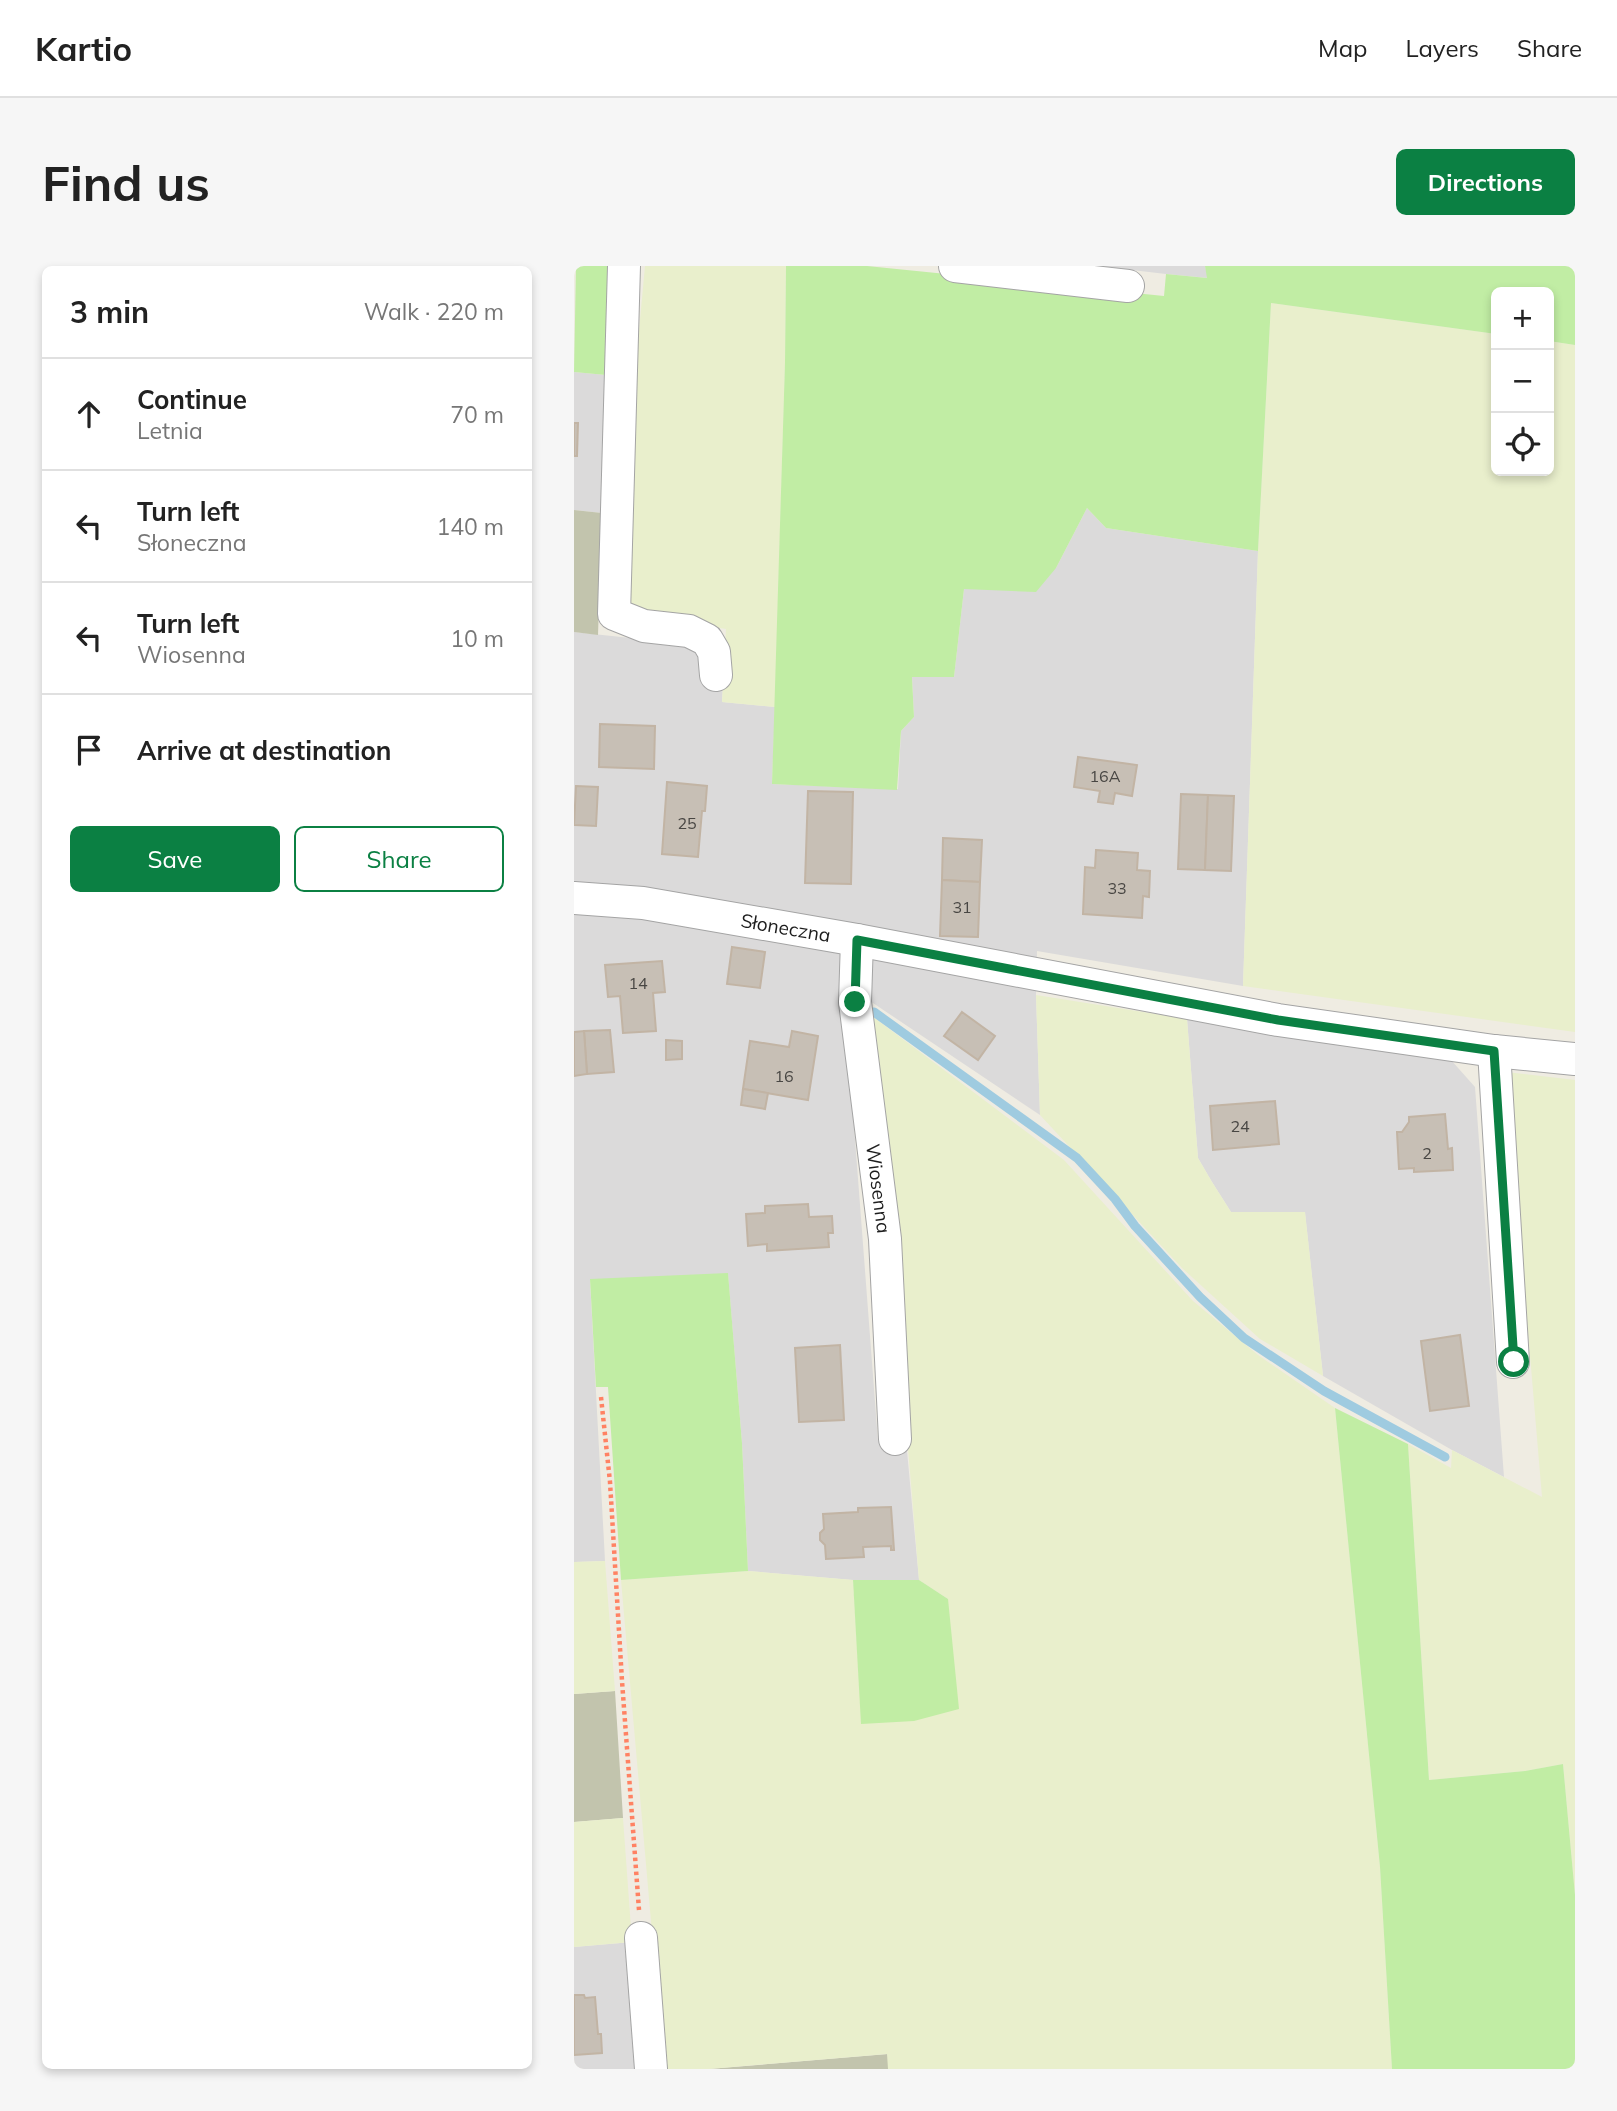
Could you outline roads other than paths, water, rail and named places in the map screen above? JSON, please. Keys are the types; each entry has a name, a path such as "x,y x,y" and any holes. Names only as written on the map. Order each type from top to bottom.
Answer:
{"street":[{"path":"624,266 614,614 644,626 689,631 707,640 714,652 716,675"},
{"path":"955,266 1128,286"},
{"name":"Słoneczna","path":"574,898 643,903 857,940 1278,1020 1494,1051 1575,1059"},
{"name":"Wiosenna","path":"857,940 855,1002 885,1238 895,1439"},
{"path":"1494,1051 1514,1362"},
{"path":"641,1938 651,2069"}],"waterway":[{"path":"874,1012 1077,1158 1200,1297 1244,1338 1324,1391 1445,1457"}]}
